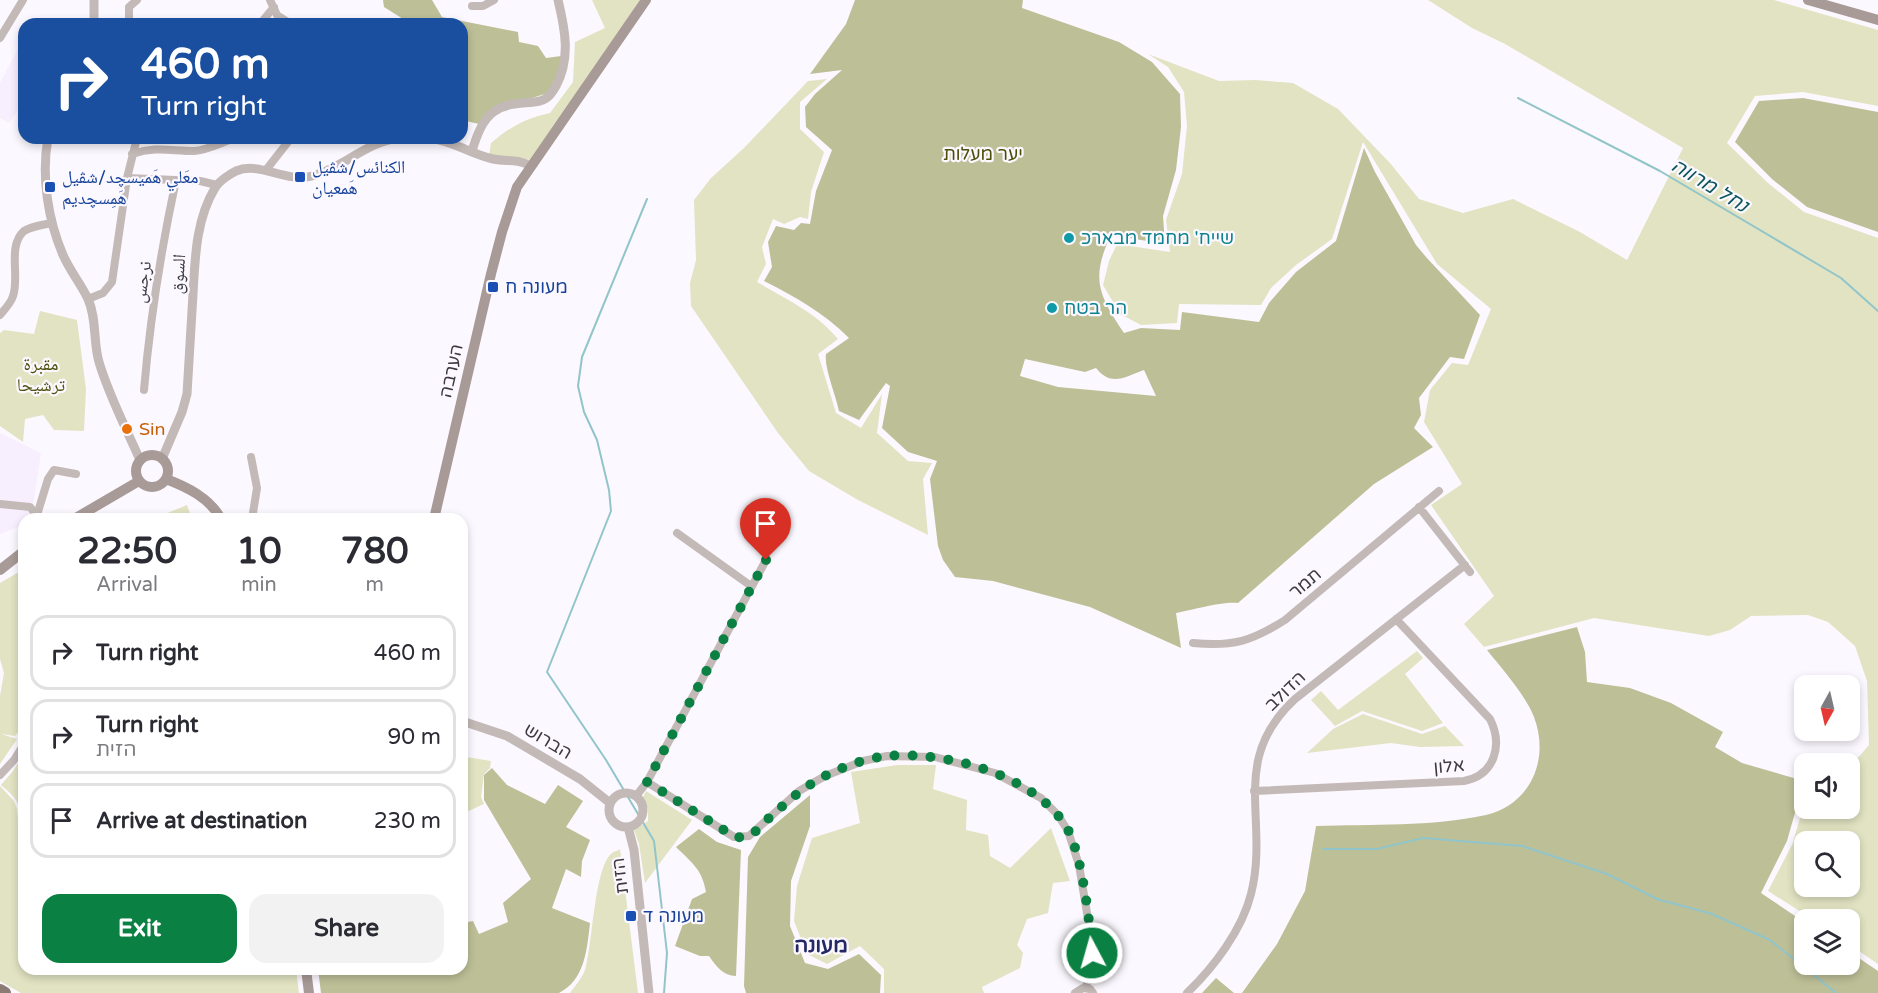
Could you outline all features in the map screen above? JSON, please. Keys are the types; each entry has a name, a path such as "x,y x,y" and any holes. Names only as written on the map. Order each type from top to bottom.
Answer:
{"highway":[{"path":"0,990 5,993"}],"main road":[{"name":"הערבה","path":"435,513 502,232 517,187 646,0"},
{"path":"1808,0 1878,20"},
{"path":"153,455 162,459 168,470 163,483 148,487 139,481 135,471 143,457 153,455"},
{"path":"166,479 184,486 203,498 218,513"},
{"path":"84,513 139,481"},
{"path":"0,570 18,556"},
{"path":"307,975 309,993"}],"street":[{"path":"0,38 23,0"},
{"path":"94,0 94,18"},
{"path":"129,18 129,7 137,0"},
{"path":"472,6 483,6 494,0"},
{"path":"472,151 479,131 494,111 519,102 541,101 550,96 561,76 566,50 558,0"},
{"path":"264,18 272,4"},
{"path":"272,4 282,18"},
{"path":"47,144 46,178 51,223 63,254 88,299 93,315 99,362 140,460"},
{"path":"88,299 104,293 112,282 127,178 135,144"},
{"path":"132,154 168,148 196,151 218,144"},
{"path":"266,171 286,144"},
{"path":"127,178 200,181 217,185 235,171 244,168 297,178 313,176 373,144"},
{"path":"456,144 494,159 519,160 531,165"},
{"name":"نرجس","path":"144,390 147,348 163,241 176,180"},
{"name":"السوق","path":"162,459 187,394 197,241 204,214 217,185"},
{"path":"0,315 14,295 15,250 18,241 24,232 35,226 51,223"},
{"path":"251,458 257,488 253,513"},
{"path":"39,513 48,479 54,470 76,474"},
{"name":"תמר","path":"1193,643 1229,645 1261,635 1285,620 1439,490"},
{"path":"0,504 30,507 35,513"},
{"name":"הדולב","path":"1187,993 1231,939 1251,893 1256,855 1255,770 1264,738 1284,708 1396,618 1467,568 1419,507"},
{"path":"677,533 751,586"},
{"path":"636,796 647,782 766,560"},
{"name":"אלון","path":"1254,791 1464,781 1473,779 1490,767 1497,747 1494,727 1490,719 1396,618"},
{"name":"הברוש","path":"468,723 507,736 580,779 610,803"},
{"path":"0,775 18,754"},
{"path":"647,782 735,837 749,836 800,791 825,776 863,761 887,756 935,757 995,774 1041,798 1058,815 1068,831 1079,865 1092,953 1090,991 1079,989 1075,993"},
{"path":"620,794 636,796 642,803 642,815 634,825 628,827 617,824 610,815 610,803 620,794"},
{"name":"הזית","path":"628,827 634,850 649,993"}],"shaded area":[{"path":"18,48 18,110 9,123 0,118 0,83"},
{"path":"0,433 41,453 32,513 18,513 18,527 0,534"}],"green space":[{"path":"383,0 432,0 442,17 447,18 401,18 384,7"},
{"path":"592,0 640,0 532,160 489,156 491,143 519,124 550,113 573,82 575,42 605,28"},
{"name":"יער מעלות","path":"855,0 1023,0 1022,8 1119,42 1152,62 1180,94 1181,127 1176,170 1163,216 1165,244 1111,235 1101,264 1099,275 1103,297 1124,333 1141,328 1180,330 1182,312 1259,322 1269,303 1296,272 1336,241 1364,148 1416,245 1480,315 1464,359 1450,357 1419,398 1421,415 1414,428 1433,447 1374,484 1238,603 1216,604 1176,613 1181,648 1090,607 993,581 955,577 943,560 938,546 930,479 937,461 908,452 882,428 890,386 886,383 859,420 839,411 828,374 826,354 849,338 809,306 764,281 772,267 768,242 776,226 794,230 801,223 810,224 816,191 832,150 806,127 805,107 815,94 842,70 810,74 846,24","holes":["1025,359 1085,372 1096,368 1107,377 1118,379 1144,370 1156,396 1058,387 1020,376"]},
{"path":"1428,0 1774,0 1878,30 1878,106 1803,92 1755,96 1727,143 1768,183 1804,212 1878,238 1878,964 1860,952 1860,909 1796,909 1768,891 1794,839 1794,897 1860,897 1860,831 1796,831 1800,819 1860,819 1860,755 1869,745 1867,681 1855,646 1828,622 1808,615 1751,616 1730,630 1709,636 1594,618 1484,647 1464,624 1494,596 1431,505 1462,484 1424,422 1430,390 1452,363 1468,365 1491,309 1437,264 1363,142 1332,239 1296,265 1271,288 1261,305 1179,304 1177,323 1141,325 1120,314 1103,285 1109,261 1117,244 1170,252 1166,220 1182,174 1187,126 1184,92 1168,67 1148,54 1219,81 1255,80 1293,83 1338,109 1390,163 1419,199 1463,213 1513,199 1580,232 1627,260 1683,148 1505,44 1472,28"},
{"path":"468,22 518,32 519,42 538,46 546,58 561,56 558,74 551,92 506,108 483,125 468,121"},
{"path":"827,79 800,102 800,129 824,152 811,192 808,219 800,217 784,224 773,219 762,247 766,264 757,282 811,314 838,339 818,354 836,413 861,428 882,394 877,433 908,461 932,463 923,479 928,535 858,500 809,471 778,433 691,306 690,283 696,260 694,200 711,178 744,148 808,81"},
{"path":"1803,98 1878,112 1878,232 1807,207 1772,179 1735,142 1759,101"},
{"name":"مقبرة ترشيحا","path":"40,311 77,320 86,389 84,431 54,430 43,415 25,419 23,442 0,426 0,333 4,330 34,334"},
{"path":"187,505 190,513 168,513"},
{"path":"18,572 18,732 15,736 1,734 17,739 0,764 0,696 4,673 0,659 0,583"},
{"path":"1577,627 1585,652 1587,682 1630,688 1671,703 1723,732 1715,747 1742,763 1794,778 1794,816 1787,841 1761,893 1794,915 1794,975 1860,975 1860,959 1878,971 1878,993 1242,993 1277,944 1305,891 1316,826 1423,823 1465,819 1502,809 1515,801 1525,790 1538,764 1540,748 1534,717 1525,699 1487,650"},
{"path":"1417,651 1423,658 1405,674 1443,723 1422,731 1362,711 1335,726 1311,700 1321,691 1338,710"},
{"path":"1363,714 1422,734 1445,726 1464,746 1420,747 1391,743 1307,753 1333,729"},
{"path":"468,757 491,761 490,768 484,774 481,797 484,804 468,811"},
{"path":"18,763 18,806 10,793 1,785"},
{"path":"897,765 936,765 933,789 967,800 966,830 988,835 990,856 1010,868 1051,828 1070,881 1053,883 1048,913 1027,919 1017,945 1023,953 1020,968 982,987 984,993 884,993 884,969 860,946 827,964 807,954 794,921 797,886 812,838 860,823 851,772"},
{"path":"492,768 507,785 545,804 558,785 583,801 566,827 590,840 582,861 581,877 566,869 552,908 590,923 583,963 574,980 559,993 321,993 319,975 468,975 468,922 473,921 479,934 508,922 503,903 531,879 484,800 484,775"},
{"path":"0,786 14,801 18,819 18,975 297,975 299,993 21,993 0,981"},
{"path":"646,791 692,820 645,883 639,844 634,830 648,821 648,809 643,797"},
{"path":"810,795 810,826 791,881 790,926 805,963 828,969 859,954 881,975 880,993 746,993 744,986 748,857 760,837"},
{"path":"699,829 717,842 741,850 736,976 731,976 717,967 709,956 700,956 675,946 692,899 706,892 699,872 676,847"},
{"path":"620,849 638,993 570,993 585,970 601,874 612,853"},
{"path":"1216,978 1234,993 1202,993"}],"waterway":[{"name":"נחל מרווה","path":"1518,98 1660,171 1841,278 1878,311"},
{"path":"647,199 582,357 578,386 584,412 597,440 609,490 611,511 547,672 606,760 654,841 667,953 664,993"},
{"path":"1323,849 1377,849 1423,838 1522,846 1607,874 1657,899 1712,914 1770,940 1836,993"}],"place":[{"name":"الكنائس/شڤيل هَمعيان","path":"300,177"},
{"name":"معَلي هَميسچد/شڤيل هَمِسچديم","path":"50,187"},
{"name":"שייח' מחמד מבארכ","path":"1069,238"},
{"name":"מעונה ח","path":"493,287"},
{"name":"הר בטח","path":"1052,308"},
{"name":"Sin","path":"127,429"},
{"name":"מעונה ד","path":"631,916"}],"district":[{"name":"מעונה","path":"821,945"}],"route":[{"path":"766,560 647,782 735,837 749,836 800,791 825,776 863,761 887,756 935,757 995,774 1041,798 1058,815 1068,831 1079,865 1092,953"}]}
